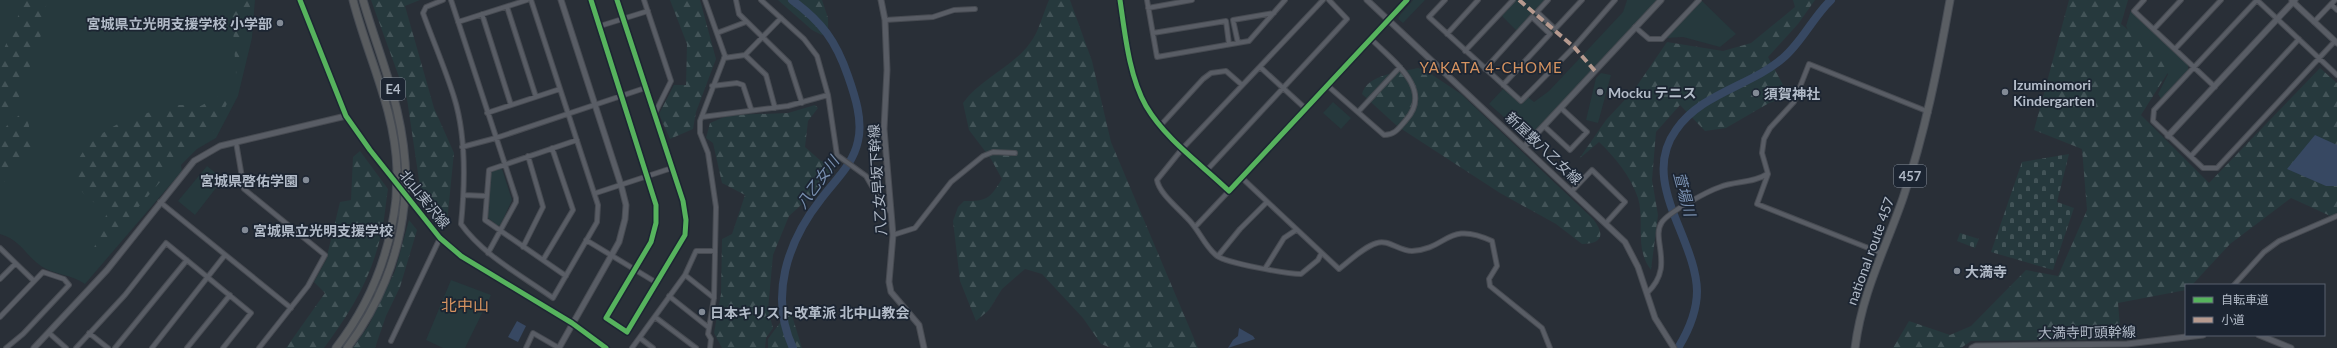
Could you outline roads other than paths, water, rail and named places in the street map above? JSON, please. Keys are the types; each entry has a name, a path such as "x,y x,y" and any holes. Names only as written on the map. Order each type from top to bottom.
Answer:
{"highway":[{"name":"E4","path":"336,348 360,312 378,277 389,243 396,199 397,170 394,139 388,105 353,0"},
{"name":"E4","path":"347,348 372,309 389,272 400,234 406,181 406,151 399,113 363,0"},
{"name":"national route 457","path":"1855,348 1866,293 1902,200 1929,112 1950,0"}],"street":[{"name":"北山実沢線","path":"300,0 346,116 370,150 440,238 461,256 572,323 606,348"},
{"path":"443,0 426,7 423,14 454,98 462,147 464,195 461,224 472,239 488,253 553,298 586,240 598,215 596,193 531,0"},
{"path":"451,0 516,202 488,253"},
{"path":"458,22 527,0"},
{"path":"526,348 533,333 559,348 572,323 620,242 625,219 626,205 621,185 561,0"},
{"path":"591,0 656,205 656,224 651,242 606,318 627,332 685,235 686,220 683,201 617,0"},
{"path":"644,0 671,81 655,114"},
{"path":"705,0 724,58 712,86 700,121 700,133 708,153 716,207 714,298 708,327 708,334 712,345 710,348"},
{"path":"736,0 739,14 789,63 802,103"},
{"path":"761,0 804,39 817,56 828,95 835,148 840,157 866,176 877,195 892,213"},
{"name":"八乙女早坂下幹線","path":"881,0 885,20 887,70 884,129 893,235 888,275 891,292 919,325 924,348"},
{"path":"1120,0 1137,86 1147,107 1160,126 1182,149 1229,191"},
{"path":"1147,0 1157,57 1249,41 1285,0"},
{"path":"1148,8 1192,0"},
{"path":"1321,254 1318,260 1301,274 1229,262 1218,256 1203,241 1196,226 1157,182 1158,176 1182,149 1323,0"},
{"path":"1207,170 1347,19 1329,0"},
{"name":"新屋敷八乙女線","path":"1367,0 1606,223 1629,248 1647,293 1655,318 1674,348"},
{"path":"1196,226 1407,0"},
{"path":"1444,0 1429,17 1484,69 1521,101 1574,47 1615,0"},
{"path":"1447,34 1478,0"},
{"path":"1465,51 1513,0"},
{"path":"1548,0 1537,12 1555,29 1582,0"},
{"path":"1524,147 1661,0"},
{"path":"1635,27 1648,39 1662,38 1699,0"},
{"path":"2144,0 2134,11 2214,87"},
{"path":"2154,29 2181,0"},
{"path":"2175,49 2221,0"},
{"path":"2168,136 2277,19 2293,1 2336,42 2319,58 2217,168 2203,168 2168,136 2153,121 2154,110 2257,0 2277,19 2299,39 2319,58 2337,75"},
{"path":"2314,22 2335,0"},
{"path":"2331,4 2337,10"},
{"path":"507,7 536,96"},
{"path":"885,20 933,18 954,10 975,9"},
{"path":"600,26 648,11"},
{"path":"1238,44 1233,20 1274,13"},
{"path":"482,14 511,105"},
{"path":"1484,69 1532,17 1550,34 1503,85"},
{"path":"724,58 745,55 780,18"},
{"path":"1153,33 1226,21 1229,44"},
{"path":"717,33 746,22"},
{"path":"1328,86 1384,135 1392,135 1413,113 1416,102 1412,83 1400,67 1371,39"},
{"path":"2191,156 2299,39"},
{"path":"745,55 766,75 775,108"},
{"path":"1881,253 1757,204 1768,174 1762,153 1764,139 1770,128 1794,102 1809,64 1929,112"},
{"path":"1260,67 1306,109"},
{"path":"1358,112 1400,67"},
{"path":"1160,126 1203,79 1211,73 1226,71 1242,85"},
{"path":"712,86 737,83 743,85 751,109"},
{"path":"462,147 496,138 646,88"},
{"path":"487,113 560,89"},
{"path":"702,117 751,109 775,108 802,103 828,95"},
{"path":"1544,126 1570,150 1587,132 1561,108"},
{"path":"34,348 107,270 194,161 220,146 346,116"},
{"path":"566,276 500,232 485,220 486,196 489,170 577,140"},
{"path":"236,142 244,189 325,255 308,286 259,348"},
{"path":"543,260 573,210 552,148"},
{"path":"893,235 915,228 951,182 983,156 993,152 1015,153"},
{"path":"523,247 543,207 528,156"},
{"path":"596,193 672,168"},
{"path":"1572,191 1592,170 1625,202 1606,223"},
{"path":"1647,293 1657,282 1662,263 1659,232 1662,221 1688,204 1720,187 1768,174"},
{"path":"1242,178 1339,270 1377,243 1386,243 1405,251 1412,251 1431,246 1452,234 1460,233 1492,241 1497,266 1489,279 1490,286 1542,328 1550,348"},
{"path":"464,195 486,196"},
{"path":"160,202 291,308"},
{"path":"1218,256 1240,229 1267,202"},
{"path":"2235,284 2264,252 2279,242 2337,216"},
{"path":"1266,267 1273,252 1284,238 1296,230"},
{"path":"391,341 440,238"},
{"path":"586,240 657,283"},
{"path":"76,348 125,295 166,243 251,313 223,348"},
{"path":"0,248 34,281"},
{"path":"632,348 685,275 696,251 715,251"},
{"path":"152,348 226,255"},
{"path":"115,348 187,260"},
{"path":"0,279 15,264"},
{"path":"0,317 43,272 64,279 69,285 23,334 6,348"},
{"path":"685,275 714,298"},
{"path":"187,348 230,295"},
{"path":"669,296 708,327"},
{"path":"655,317 696,348"},
{"path":"49,333 66,348"},
{"path":"90,333 108,348"},
{"name":"大満寺町頭幹線","path":"1972,348 1976,346 2127,344 2195,336"},
{"path":"2261,336 2291,348"},
{"path":"640,338 653,348"}],"water":[{"path":"2315,135 2337,145 2337,186 2326,186 2287,169"},
{"path":"517,321 526,326 518,342 508,337"},
{"path":"1239,328 1253,336 1255,339 1228,348 1233,340 1238,336"}],"waterway":[{"name":"八乙女川","path":"792,0 820,24 833,42 853,92 858,108 860,125 856,150 852,158 809,216 799,233 785,270 782,290 782,309 786,329 793,348"},
{"name":"萱場川","path":"1678,348 1692,321 1696,306 1697,291 1694,271 1688,251 1672,210 1666,189 1664,169 1666,149 1676,130 1686,117 1712,98 1770,68 1790,52 1831,0"}],"place":[{"name":"宮城県立光明支援学校 小学部","path":"280,23"},
{"name":"Mocku テニス","path":"1600,92"},
{"name":"Izuminomori Kindergarten","path":"2005,92"},
{"name":"須賀神社","path":"1756,93"},
{"name":"宮城県啓佑学園","path":"306,180"},
{"name":"宮城県立光明支援学校","path":"245,230"},
{"name":"大満寺","path":"1957,271"},
{"name":"日本キリスト改革派 北中山教会","path":"702,312"}],"district":[{"name":"YAKATA 4-CHOME","path":"1491,67"},
{"name":"北中山","path":"465,304"}]}
